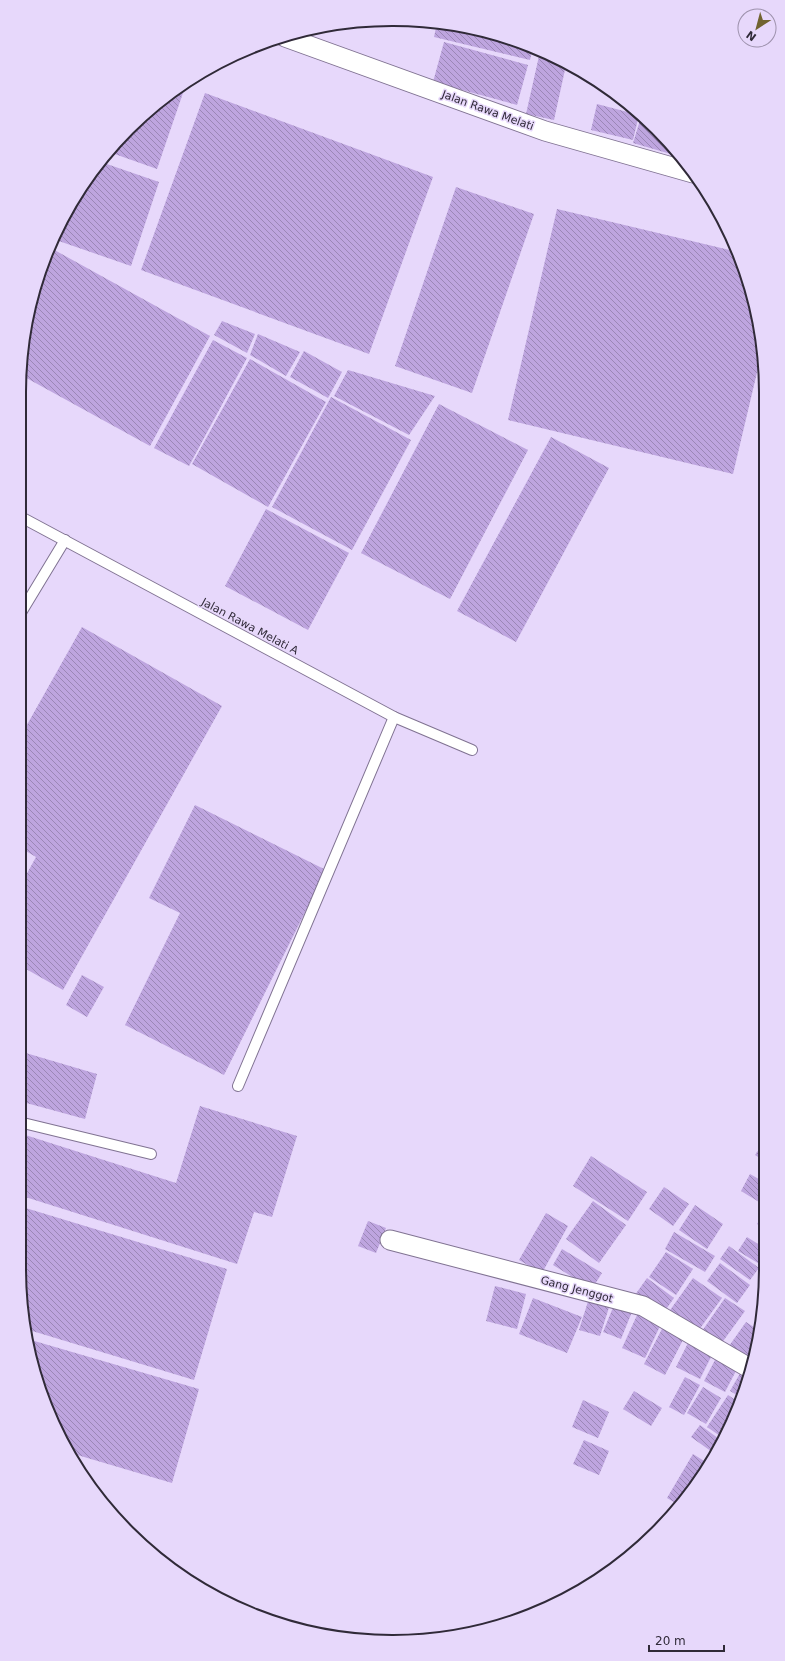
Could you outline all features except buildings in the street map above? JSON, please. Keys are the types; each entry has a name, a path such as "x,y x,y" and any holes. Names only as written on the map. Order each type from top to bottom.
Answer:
{"street":[{"name":"Jalan Rawa Melati","path":"300,38 545,131 684,170"},
{"name":"Gang Jenggot","path":"390,1240 643,1306 746,1367"}],"lane":[{"name":"Jalan Rawa Melati A","path":"26,520 394,717 472,750"},
{"path":"26,604 65,540"},
{"path":"238,1086 394,717"},
{"path":"26,1124 151,1154"}]}
